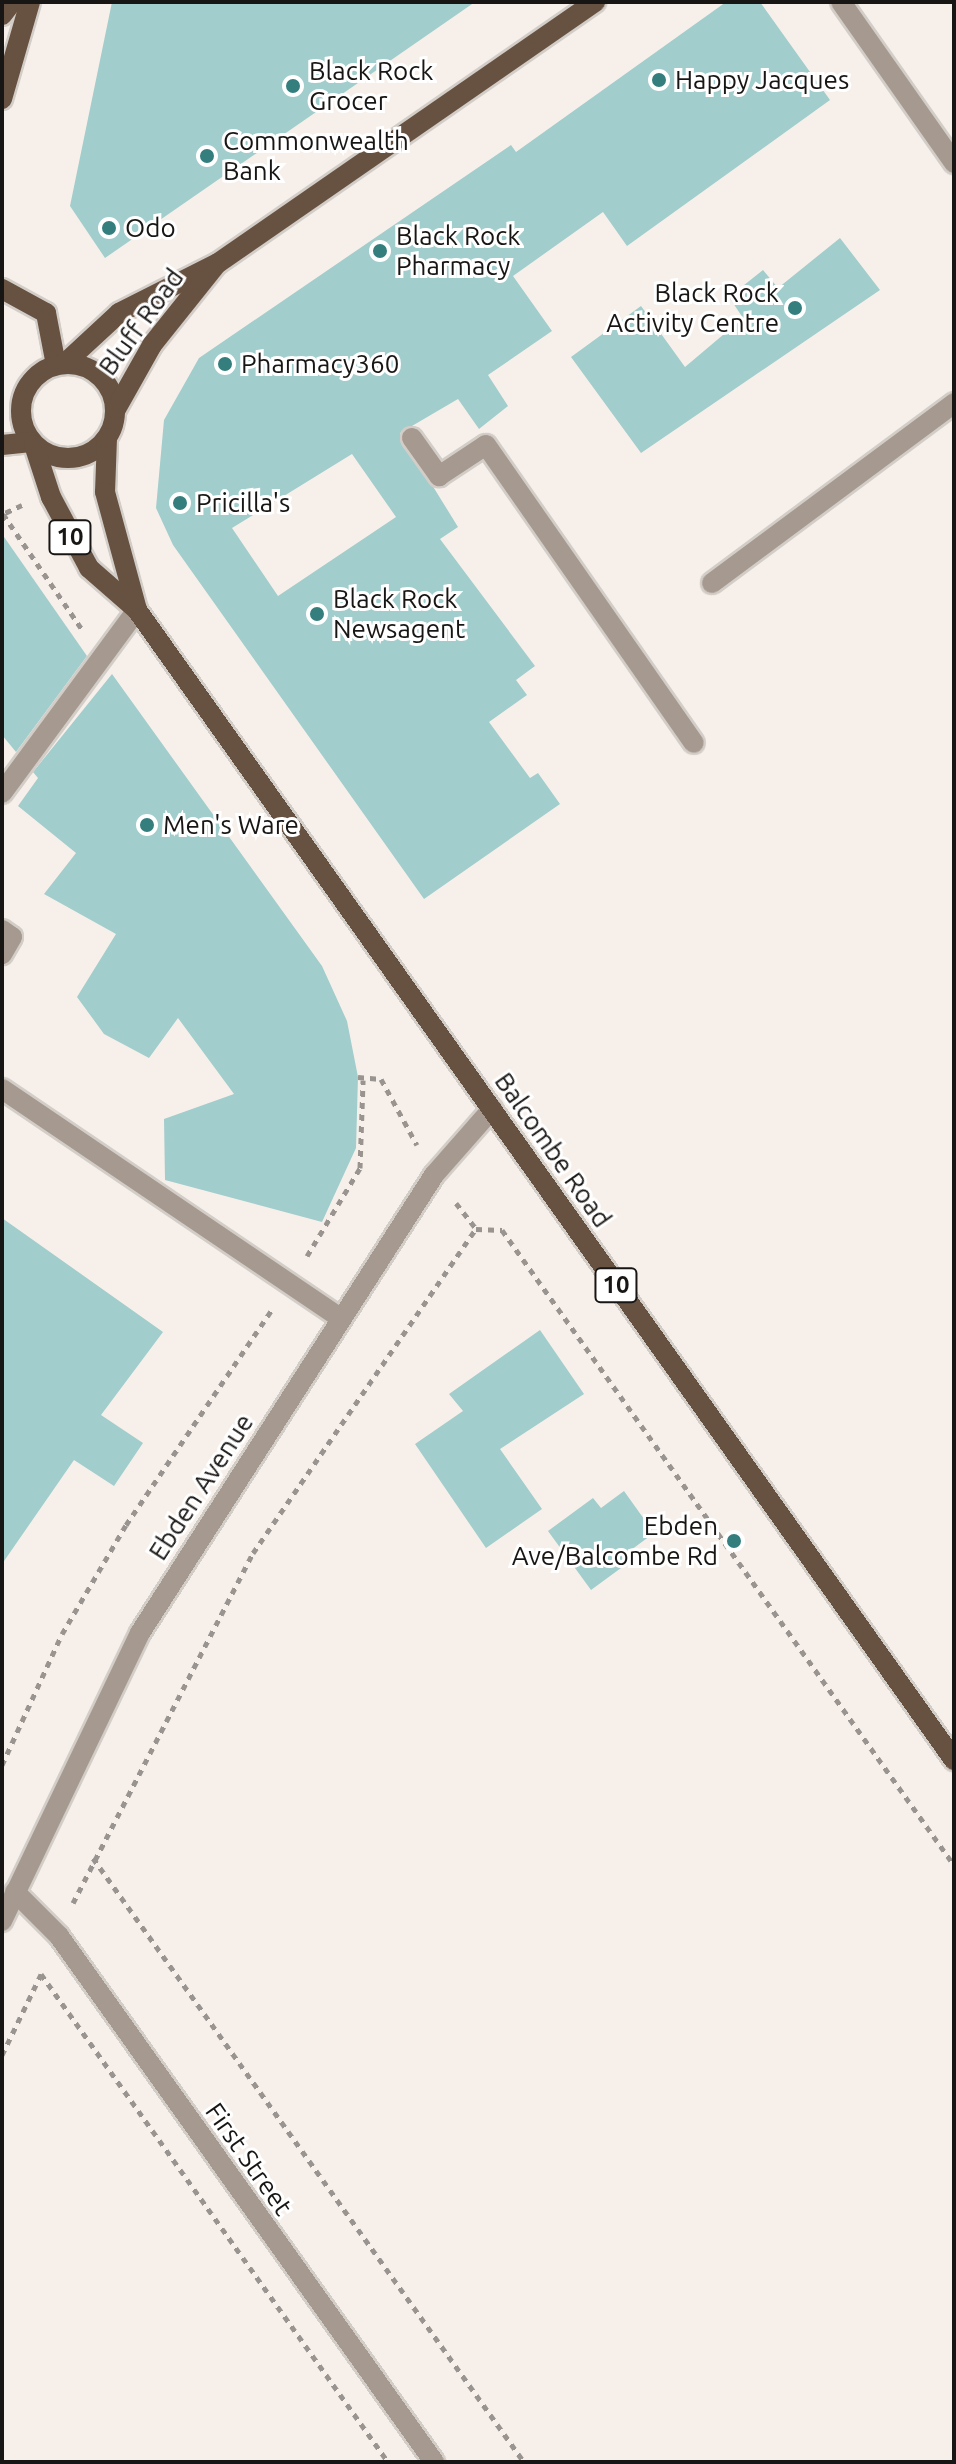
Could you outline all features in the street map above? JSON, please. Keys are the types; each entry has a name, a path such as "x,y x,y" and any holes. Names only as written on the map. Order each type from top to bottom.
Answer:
{"main road":[{"path":"2,15 12,2"},
{"path":"2,99 30,2"},
{"name":"Bluff Road","path":"60,364 135,302 218,263 595,2"},
{"name":"Bluff Road","path":"115,415 152,345 218,263"},
{"path":"2,289 46,313 60,364 100,377 115,415"},
{"name":"Balcombe Road","path":"60,364 35,377 23,396 33,443 51,497 89,568 137,610 954,1760"},
{"name":"Balcombe Road","path":"115,415 107,438 105,492 137,610"},
{"path":"2,445 33,443 71,459 107,438"}],"street":[{"path":"841,2 954,163"},
{"path":"712,583 954,403"},
{"path":"412,438 439,476 486,445 694,743"},
{"path":"2,793 137,610"},
{"path":"2,930 12,937 2,954"},
{"path":"2,1089 339,1317"},
{"name":"Ebden Avenue","path":"2,1921 140,1633 339,1317 434,1175 492,1109"},
{"name":"First Street","path":"15,1892 59,1936 434,2462"}],"path":[{"path":"2,1765 62,1634 126,1525 290,1283 360,1168 360,1079 381,1079 434,1175 476,1229 502,1230 954,1865"},
{"path":"2,2055 93,1857 253,1553 476,1229"},
{"path":"93,1857 524,2462"},
{"path":"41,1974 388,2462"}],"building":[{"path":"112,2 475,2 105,258 70,206"},
{"path":"726,2 760,2 830,100 627,246 603,212 513,276 552,331 488,375 508,406 479,429 458,399 400,433 458,527 440,539 535,666 516,680 527,695 489,722 530,778 538,773 560,804 424,899 173,545 156,508 164,420 199,358 511,145 516,152","holes":["352,454 396,517 278,596 232,528"]},
{"path":"840,238 880,290 641,453 571,357 641,306 685,367 743,318 729,297 763,270 778,288"},
{"path":"2,534 87,656 16,752 2,735"},
{"path":"112,674 322,966 347,1021 358,1077 356,1148 322,1222 165,1180 164,1119 234,1094 178,1018 149,1058 104,1034 77,997 116,934 44,894 76,853 18,806 38,778 33,772"},
{"path":"2,1218 163,1332 101,1415 143,1443 114,1486 74,1460 2,1564"},
{"path":"540,1330 584,1394 500,1449 542,1509 486,1548 415,1444 463,1411 449,1394"},
{"path":"624,1491 654,1533 631,1550 636,1557 591,1590 548,1531 593,1498 601,1508"}],"place":[{"name":"Happy Jacques","path":"659,80"},
{"name":"Black Rock Grocer","path":"293,86"},
{"name":"Commonwealth Bank","path":"207,156"},
{"name":"Odo","path":"109,228"},
{"name":"Black Rock Pharmacy","path":"380,251"},
{"name":"Black Rock Activity Centre","path":"795,308"},
{"name":"Pharmacy360","path":"225,364"},
{"name":"Pricilla's","path":"180,503"},
{"name":"Black Rock Newsagent","path":"317,614"},
{"name":"Men's Ware","path":"147,825"},
{"name":"Ebden Ave/Balcombe Rd","path":"734,1541"}]}
